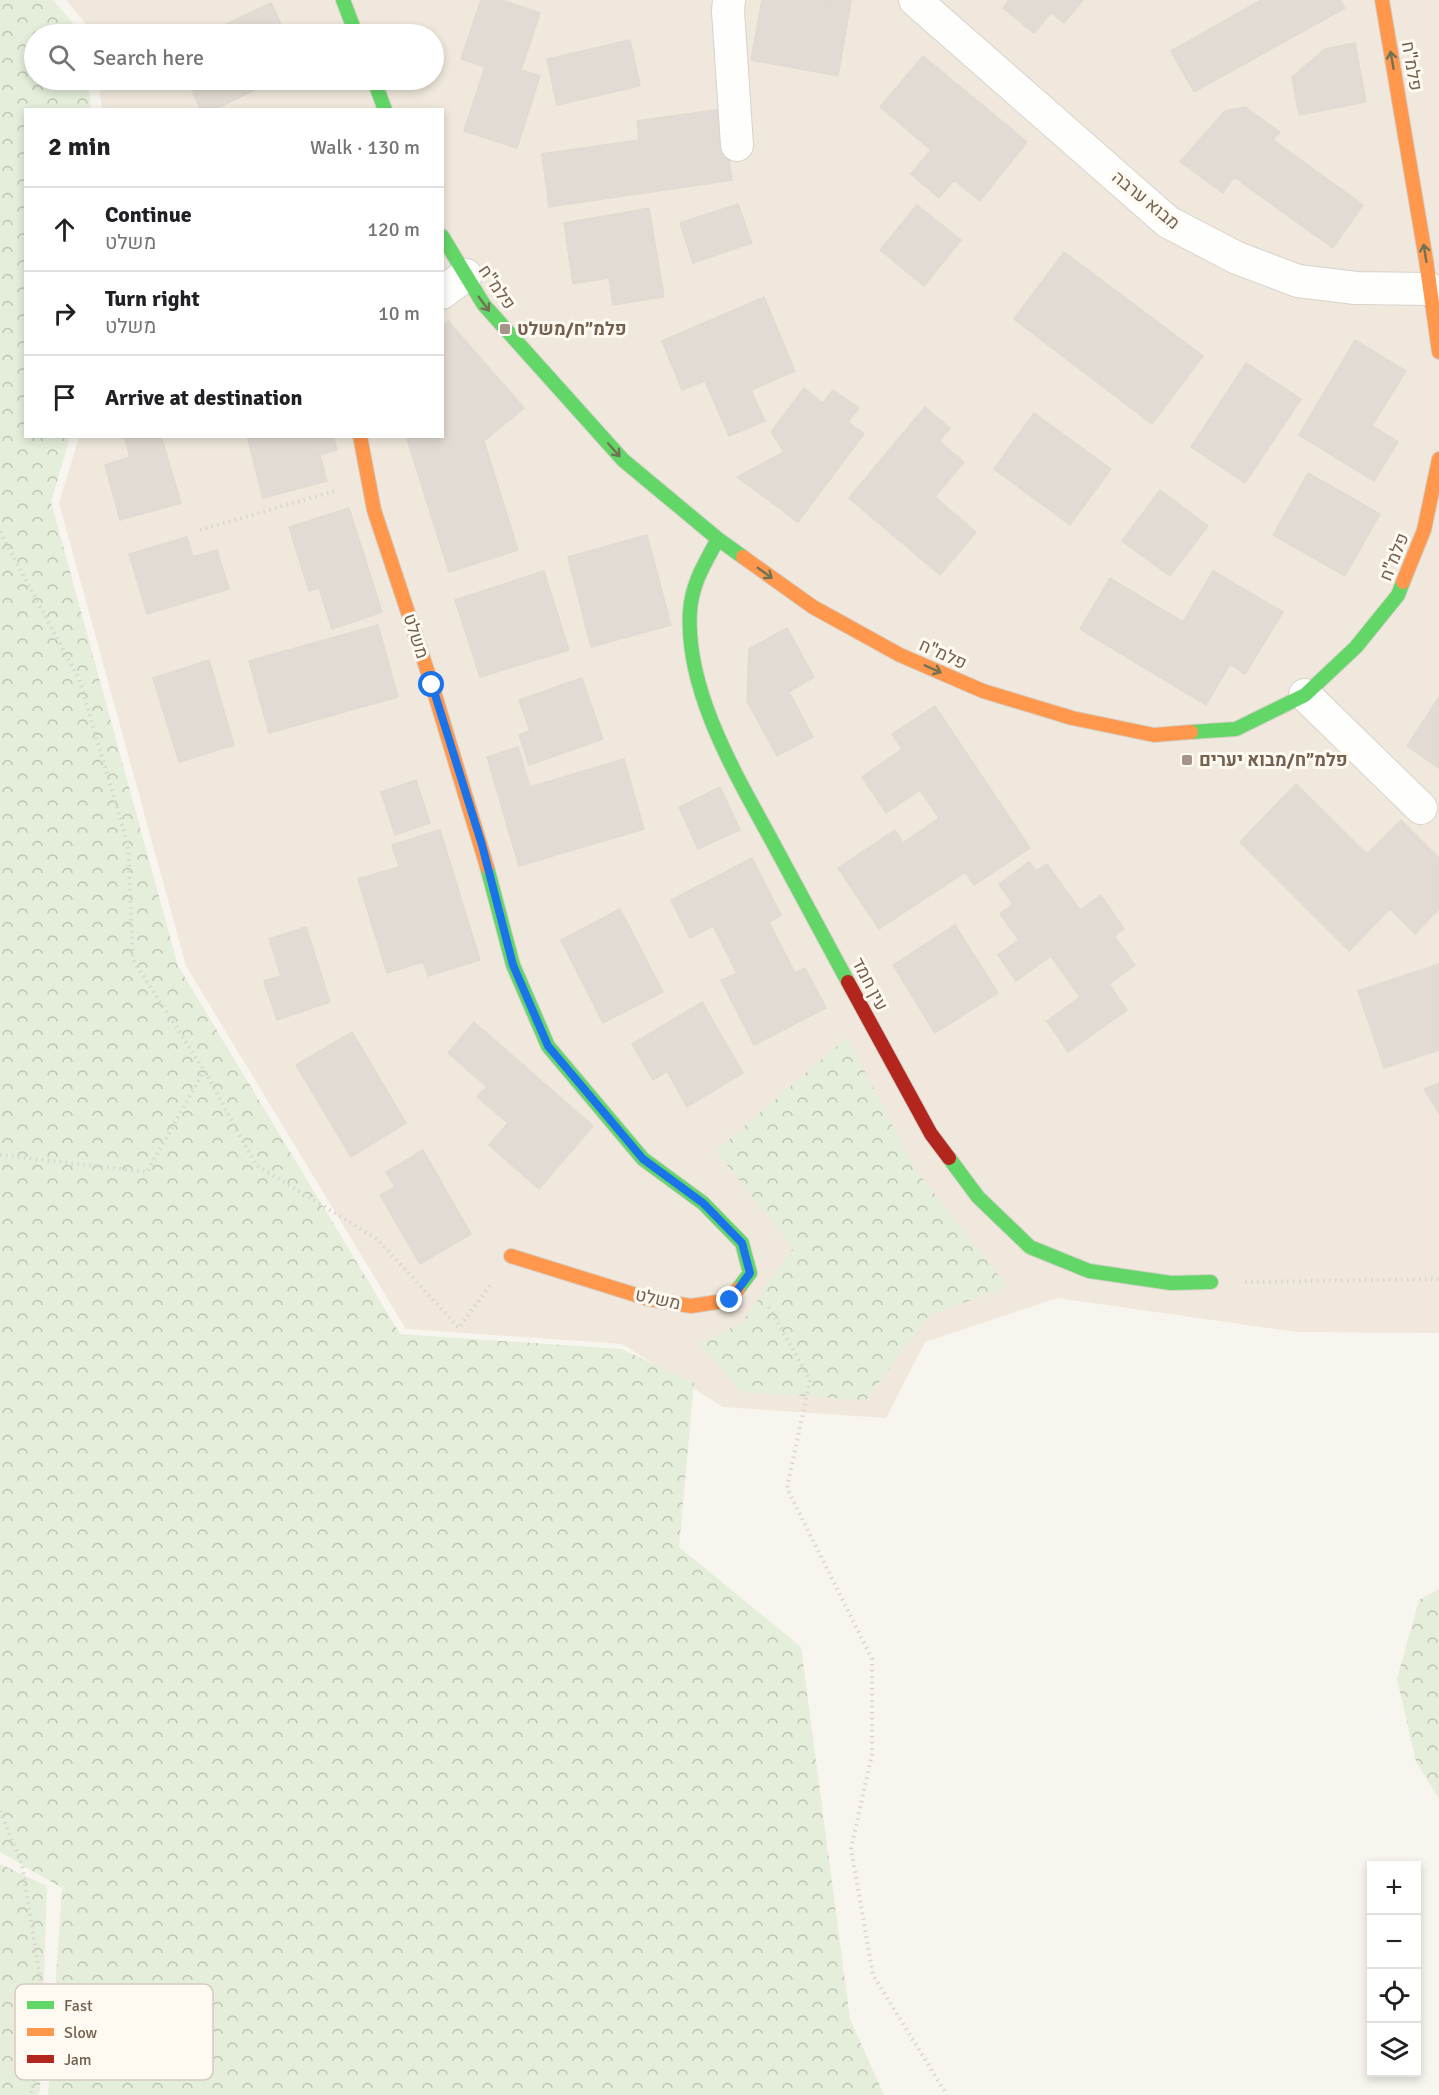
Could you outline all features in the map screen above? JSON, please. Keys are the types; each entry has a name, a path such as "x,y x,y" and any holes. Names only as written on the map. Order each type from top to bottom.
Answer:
{"street":[{"path":"343,0 352,24"},
{"path":"729,0 737,145"},
{"name":"מבוא ערבה","path":"915,0 1168,222 1237,258 1298,281 1356,288 1430,289"},
{"name":"פלמ\"ח","path":"1382,0 1439,352"},
{"path":"378,90 384,108"},
{"name":"פלמ\"ח","path":"444,244 454,284 484,305 623,459 718,539 813,607 900,655 983,691 1072,718 1154,735 1236,729 1305,695 1356,647 1398,595 1424,530 1439,459"},
{"name":"משלט","path":"360,438 374,510 482,845 513,965 548,1046 643,1159 703,1203 742,1243 750,1273 730,1300 691,1306 649,1299 511,1256"},
{"name":"עין חמד","path":"718,539 693,587 688,624 703,695 723,751 931,1134 978,1197 1030,1248 1089,1271 1171,1283 1211,1282"},
{"path":"1305,695 1421,808"}],"path":[{"path":"200,530 369,481"},
{"path":"0,532 79,679 128,845 133,960 204,1070 256,1165 377,1239 459,1328 511,1256"},
{"path":"0,1155 147,1172 204,1070"},
{"path":"750,1273 810,1380 787,1488 872,1659 872,1754 851,1849 873,1975 947,2095"},
{"path":"1211,1282 1439,1279"},
{"path":"0,1811 22,1864 41,1984"},
{"path":"31,2095 33,2080"}],"shaded area":[{"path":"66,0 1439,0 1439,1333 1296,1332 1057,1298 925,1342 886,1418 723,1407 622,1344 406,1329 186,966 59,503 79,438 444,438 444,108 102,108 99,90 444,90 444,24 86,24"}],"green space":[{"path":"0,0 53,0 73,24 24,24 24,90 89,90 91,108 24,108 24,438 70,438 51,502 178,966 400,1334 621,1349 694,1382 679,1547 801,1647 850,2019 884,2095 48,2095 49,2080 213,2080 213,1984 56,1984 62,1888 0,1852"},
{"path":"847,1037 915,1169 1008,1287 929,1315 866,1400 741,1392 699,1343 742,1323 793,1248 716,1151"},
{"path":"1439,1589 1439,1799 1416,1762 1397,1679 1419,1600"},
{"path":"0,1864 47,1886 44,1984 15,1984 15,2080 40,2080 40,2089 38,2095 0,2095"}],"building":[{"path":"481,0 501,0 540,13 521,70 540,76 517,148 464,131 485,67 461,59"},
{"path":"762,0 851,1 838,76 751,60"},
{"path":"1009,0 1083,0 1064,23 1051,13 1034,33 1003,8"},
{"path":"1261,0 1340,0 1345,8 1194,92 1171,51"},
{"path":"271,3 281,24 226,24"},
{"path":"630,40 640,86 557,105 547,59"},
{"path":"1355,43 1366,102 1299,115 1292,77 1325,49"},
{"path":"923,56 1027,142 980,201 954,180 939,198 911,174 931,150 880,107"},
{"path":"192,90 255,90 217,108 200,108"},
{"path":"1245,107 1280,132 1273,140 1363,205 1333,248 1234,177 1223,193 1180,162 1225,111"},
{"path":"722,109 732,180 549,207 542,154 639,140 637,121"},
{"path":"738,204 752,243 693,263 680,223"},
{"path":"917,205 961,240 924,286 880,250"},
{"path":"649,208 664,297 613,305 609,278 573,284 564,223"},
{"path":"1064,252 1203,356 1152,424 1014,319"},
{"path":"764,297 795,371 751,390 765,421 729,436 705,381 682,390 662,341"},
{"path":"448,321 524,408 484,441 518,550 449,572 407,439 444,438 444,324"},
{"path":"1355,340 1406,371 1372,426 1398,442 1374,481 1299,435"},
{"path":"1246,363 1301,399 1245,483 1191,447"},
{"path":"804,388 823,403 833,390 859,408 848,422 864,434 798,522 737,477 784,452 771,432"},
{"path":"925,407 950,428 939,441 964,462 935,497 976,532 940,575 849,498"},
{"path":"1034,413 1111,469 1070,525 994,469"},
{"path":"162,438 181,503 120,520 105,465 130,457 125,439"},
{"path":"248,438 334,438 337,450 320,455 327,481 263,498"},
{"path":"1308,473 1380,514 1345,576 1273,535"},
{"path":"1160,490 1208,526 1170,576 1122,541"},
{"path":"349,508 382,612 332,629 319,588 309,591 289,527"},
{"path":"647,535 671,625 591,647 568,557"},
{"path":"187,537 193,557 217,550 229,589 147,614 129,554"},
{"path":"544,571 569,650 480,677 455,600"},
{"path":"1213,571 1283,612 1245,674 1230,664 1206,705 1080,629 1110,578 1183,622"},
{"path":"378,625 398,697 269,733 249,661"},
{"path":"787,628 814,677 789,692 813,737 777,756 747,701 749,649"},
{"path":"209,660 234,745 179,762 153,678"},
{"path":"582,678 603,739 529,765 519,735 530,731 519,700"},
{"path":"1439,697 1439,768 1407,746"},
{"path":"935,706 1030,848 974,885 965,872 879,929 838,868 895,830 903,843 939,818 920,790 886,813 862,777 902,749 892,734"},
{"path":"518,747 530,787 624,759 644,829 519,866 487,757"},
{"path":"416,780 430,823 395,835 381,792"},
{"path":"1296,784 1367,854 1401,820 1439,858 1439,909 1415,934 1390,909 1349,951 1240,842"},
{"path":"720,787 740,830 698,849 679,807"},
{"path":"440,830 480,960 428,976 423,962 387,973 358,879 399,867 392,845"},
{"path":"752,858 781,915 769,922 795,973 805,968 826,1008 754,1045 721,980 737,973 713,926 690,938 671,900"},
{"path":"1029,862 1036,871 1047,864 1080,910 1101,895 1124,929 1114,936 1135,965 1109,984 1127,1010 1068,1052 1047,1021 1080,997 1051,956 1016,981 998,955 1019,940 1000,914 1013,904 999,884"},
{"path":"620,909 663,992 603,1023 561,940"},
{"path":"955,925 998,993 935,1033 893,965"},
{"path":"306,927 330,1002 277,1020 264,981 281,976 269,939"},
{"path":"1439,964 1439,1050 1384,1068 1358,991"},
{"path":"702,1002 743,1073 687,1107 667,1071 653,1080 632,1044"},
{"path":"474,1022 593,1126 539,1189 489,1145 508,1123 477,1097 487,1087 448,1053"},
{"path":"352,1032 406,1123 351,1157 296,1065"},
{"path":"1439,1083 1439,1113 1424,1089"},
{"path":"423,1150 471,1234 420,1264 380,1195 395,1187 386,1172"}],"traffic: fast":[{"path":"343,0 352,24"},
{"path":"378,90 384,108"},
{"path":"444,239 484,305 623,460 743,557"},
{"path":"718,539 696,582 690,611 691,641 704,701 728,759 848,982"},
{"path":"1191,732 1236,729 1305,695 1356,647 1398,595 1403,582"},
{"path":"487,867 513,965 548,1046 643,1159 703,1203 742,1243 750,1273 738,1289"},
{"path":"949,1158 978,1197 1030,1247 1089,1271 1171,1283 1211,1282"}],"traffic: slow":[{"path":"1382,0 1426,260 1439,352"},
{"path":"360,438 374,510 432,685 487,867"},
{"path":"1403,582 1424,530 1439,459"},
{"path":"743,557 813,607 900,655 983,691 1072,718 1154,735 1191,732"},
{"path":"511,1256 649,1299 691,1306 730,1300 738,1289"}],"traffic: jam":[{"path":"848,982 931,1134 949,1158"}],"place":[{"name":"פלמ״ח/משלט","path":"505,329"},
{"name":"פלמ״ח/מבוא יערים","path":"1187,760"}],"route":[{"path":"432,685 482,845 513,965 548,1046 643,1159 703,1203 742,1243 750,1273 730,1300"}]}
